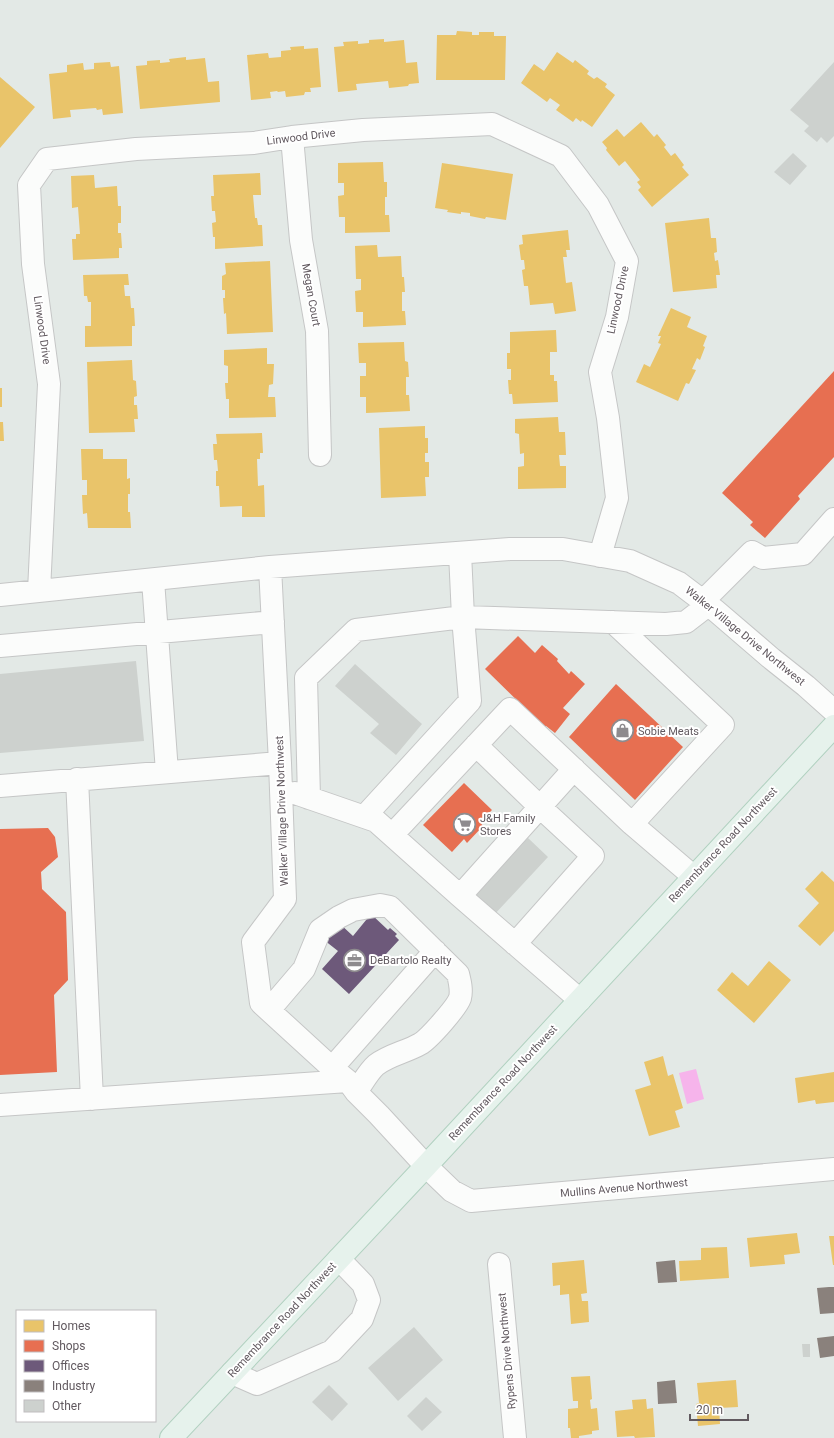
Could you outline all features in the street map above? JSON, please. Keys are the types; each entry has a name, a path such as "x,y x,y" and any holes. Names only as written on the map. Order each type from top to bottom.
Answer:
{"main road":[{"name":"Remembrance Road Northwest","path":"171,1438 426,1166 834,726"}],"street":[{"name":"Linwood Drive","path":"39,591 50,384 33,264 29,185 47,159 136,150 254,143 292,137 363,130 492,124 561,156 598,205 627,261 617,317 600,372 608,418 617,498 600,556"},
{"name":"Megan Court","path":"292,137 301,240 317,331 320,455"},
{"path":"309,798 306,678 356,630 463,617 666,624 686,622 706,603 752,552 763,558 803,554 834,519"},
{"name":"Walker Village Drive Northwest","path":"0,595 270,567 510,549 563,549 630,561 679,583 706,603 834,711"},
{"path":"364,817 470,701 463,617 460,553"},
{"name":"Walker Village Drive Northwest","path":"270,567 285,900 253,942 261,1003 345,1080 426,1166"},
{"path":"153,580 167,772"},
{"path":"0,646 273,622"},
{"path":"613,622 723,725 632,824"},
{"path":"392,835 510,709 632,824 694,877"},
{"path":"476,745 593,856 515,944"},
{"path":"0,786 280,763"},
{"path":"460,896 574,769"},
{"path":"77,779 92,1099"},
{"path":"281,788 376,822 580,1000"},
{"path":"0,1105 345,1080 375,1066 388,1058 412,1049 422,1043 455,1008 460,998 461,986 458,974 390,907 380,905 353,910 339,917 320,930 304,969 269,1010"},
{"path":"345,1080 435,951"},
{"name":"Mullins Avenue Northwest","path":"426,1166 452,1192 471,1201 834,1169"},
{"path":"232,1373 257,1384 332,1351 362,1318 369,1300 363,1284 339,1259"},
{"name":"Rypens Drive Northwest","path":"499,1264 515,1438"}],"shaded area":[{"path":"696,1069 704,1099 687,1104 679,1073"}],"building: Homes":[{"path":"457,31 472,32 472,35 479,35 479,32 494,32 494,36 506,36 505,80 436,80 437,35 456,35"},
{"path":"384,39 384,42 404,40 406,63 417,62 419,83 389,88 388,81 356,84 357,90 338,92 334,47 344,46 343,42 358,41 358,44 369,43 369,40"},
{"path":"304,46 304,49 318,48 321,87 310,88 311,92 305,92 304,95 286,97 285,91 277,91 270,92 271,98 251,100 247,55 268,53 269,58 281,57 281,51 291,50 290,47"},
{"path":"557,52 573,63 575,60 589,71 587,74 594,79 597,77 607,84 605,87 615,95 592,127 576,118 573,122 556,110 560,105 550,98 547,102 521,83 534,64 544,71"},
{"path":"186,57 186,60 205,58 208,82 219,81 220,102 140,109 136,66 147,65 147,61 160,60 160,63 170,62 169,59"},
{"path":"110,62 111,67 119,66 123,113 103,115 102,109 97,110 96,108 70,110 71,117 53,119 49,74 67,72 67,65 83,63 84,70 94,69 94,63"},
{"path":"0,77 35,107 0,148"},
{"path":"641,122 654,137 657,134 666,145 664,147 671,156 675,153 684,165 682,167 689,175 652,207 638,190 641,187 637,182 640,180 625,161 619,166 606,150 607,148 602,142 617,129 624,137"},
{"path":"383,162 384,182 387,182 385,215 389,215 390,232 345,233 345,217 339,217 338,196 344,195 344,183 338,183 338,163"},
{"path":"442,163 513,174 506,220 486,217 485,219 470,216 470,213 461,212 461,214 447,212 448,210 435,208"},
{"path":"260,173 261,195 253,195 255,218 257,218 258,225 262,225 263,246 215,249 215,237 213,237 212,223 216,222 215,211 212,211 211,196 214,196 213,175"},
{"path":"94,175 95,188 117,186 118,206 121,206 121,223 118,223 118,233 121,233 122,248 119,248 119,258 73,260 72,239 76,239 76,234 80,234 78,207 72,208 71,176"},
{"path":"709,218 711,238 716,238 717,252 714,253 715,261 718,260 720,275 716,275 717,288 673,292 665,223"},
{"path":"568,230 570,250 566,250 567,257 563,257 566,283 572,282 576,311 555,314 553,303 530,305 528,286 524,286 522,270 525,269 524,260 521,260 519,245 523,244 522,235"},
{"path":"377,245 378,257 401,256 402,277 404,277 405,292 402,292 402,311 405,311 406,325 363,327 363,312 356,312 355,291 361,290 361,279 356,279 355,246"},
{"path":"270,261 273,332 227,334 226,313 224,314 223,298 225,298 225,290 222,290 222,276 226,274 225,263"},
{"path":"128,274 129,285 124,285 125,296 130,296 131,308 134,308 135,326 132,326 132,346 85,347 85,326 91,326 91,302 88,302 87,296 84,296 83,275"},
{"path":"671,308 691,317 687,327 707,336 700,360 697,358 692,369 696,370 689,384 686,383 678,401 636,382 644,364 650,367 661,344 658,343 661,336 658,336"},
{"path":"556,330 557,352 550,352 550,375 554,375 554,381 557,381 558,402 513,404 512,394 509,394 508,380 511,380 511,369 507,369 507,353 510,353 510,332"},
{"path":"404,342 405,361 408,362 409,377 406,377 406,395 409,395 410,411 366,413 366,397 360,397 360,376 366,376 366,363 359,363 358,343"},
{"path":"267,348 267,364 274,364 273,384 269,385 268,397 275,397 276,417 229,418 229,399 226,399 225,383 228,383 228,366 224,365 224,350"},
{"path":"132,360 133,380 136,381 137,396 134,397 134,405 137,405 138,419 134,419 135,432 89,433 87,362"},
{"path":"0,388 2,388 2,407 0,407"},
{"path":"558,417 559,432 565,432 566,455 559,455 560,466 566,466 566,488 518,489 518,467 524,466 524,453 520,454 519,434 515,433 515,419"},
{"path":"0,422 3,422 4,441 0,441"},
{"path":"425,426 425,438 428,438 428,453 425,453 425,462 429,462 429,477 425,477 426,496 381,498 379,428"},
{"path":"262,433 263,453 260,453 260,459 257,459 258,486 264,485 265,517 242,517 242,506 220,507 219,486 216,486 216,471 218,471 217,460 214,460 213,444 217,444 216,434"},
{"path":"81,449 103,449 103,459 127,459 127,479 130,478 128,512 130,512 131,528 88,528 87,513 83,514 82,495 87,495 87,480 82,480"},
{"path":"822,871 834,882 834,931 820,946 798,926 819,903 805,889"},
{"path":"769,961 791,980 754,1023 717,990 732,972 748,986"},
{"path":"663,1056 668,1076 673,1074 683,1108 675,1111 680,1127 649,1136 635,1090 651,1085 644,1062"},
{"path":"834,1072 834,1102 816,1104 815,1100 798,1103 795,1078"},
{"path":"797,1233 800,1253 784,1255 785,1264 750,1267 747,1238"},
{"path":"829,1236 834,1236 834,1265 833,1265"},
{"path":"727,1247 729,1278 680,1281 679,1261 701,1260 701,1248"},
{"path":"584,1260 587,1293 581,1294 582,1301 588,1301 589,1322 571,1324 569,1294 560,1295 560,1285 553,1286 552,1263"},
{"path":"590,1376 592,1399 590,1400 591,1409 597,1408 599,1430 592,1431 592,1434 579,1436 579,1438 571,1438 570,1428 568,1428 568,1409 578,1408 578,1401 573,1401 571,1377"},
{"path":"736,1380 738,1407 719,1408 720,1424 698,1426 696,1404 699,1403 697,1383"},
{"path":"646,1399 647,1409 653,1408 655,1437 617,1437 615,1411 633,1409 632,1400"}],"building: Shops":[{"path":"834,371 834,457 798,496 800,499 765,538 750,525 753,522 722,493"},
{"path":"518,636 535,653 542,645 558,659 557,661 569,674 571,671 585,684 563,708 570,714 555,733 546,726 544,727 485,669"},
{"path":"616,684 683,747 635,800 569,737"},
{"path":"464,783 492,810 480,822 483,826 467,843 464,839 452,852 423,825"},
{"path":"48,828 55,837 58,857 41,872 42,889 66,912 68,980 54,995 57,1072 0,1075 0,829"}],"building: Offices":[{"name":"DeBartolo Realty","path":"371,914 388,930 390,928 397,934 395,936 399,940 349,994 322,969 338,951 324,940 339,923 353,936"}],"building: Industry":[{"path":"675,1260 677,1282 658,1283 656,1262"},
{"path":"834,1287 834,1313 820,1314 817,1288"},
{"path":"834,1336 834,1356 820,1358 817,1338"},
{"path":"675,1380 677,1403 658,1404 657,1382"}],"building: Other":[{"path":"834,62 834,136 827,143 821,137 817,142 804,131 809,126 790,110"},
{"path":"793,153 807,166 790,185 774,172"},
{"path":"136,661 144,741 0,753 0,674"},
{"path":"355,664 422,724 396,755 370,733 379,724 335,686"},
{"path":"528,838 548,857 493,916 473,897"},
{"path":"414,1327 443,1360 398,1401 368,1368"},
{"path":"802,1344 810,1344 810,1357 803,1357"},
{"path":"329,1385 348,1404 332,1421 312,1402"},
{"path":"426,1397 442,1412 422,1431 407,1416"}],"place":[{"name":"Sobie Meats","path":"622,731"},
{"name":"J&H Family Stores","path":"465,824"},
{"name":"DeBartolo Realty","path":"355,960"}]}
